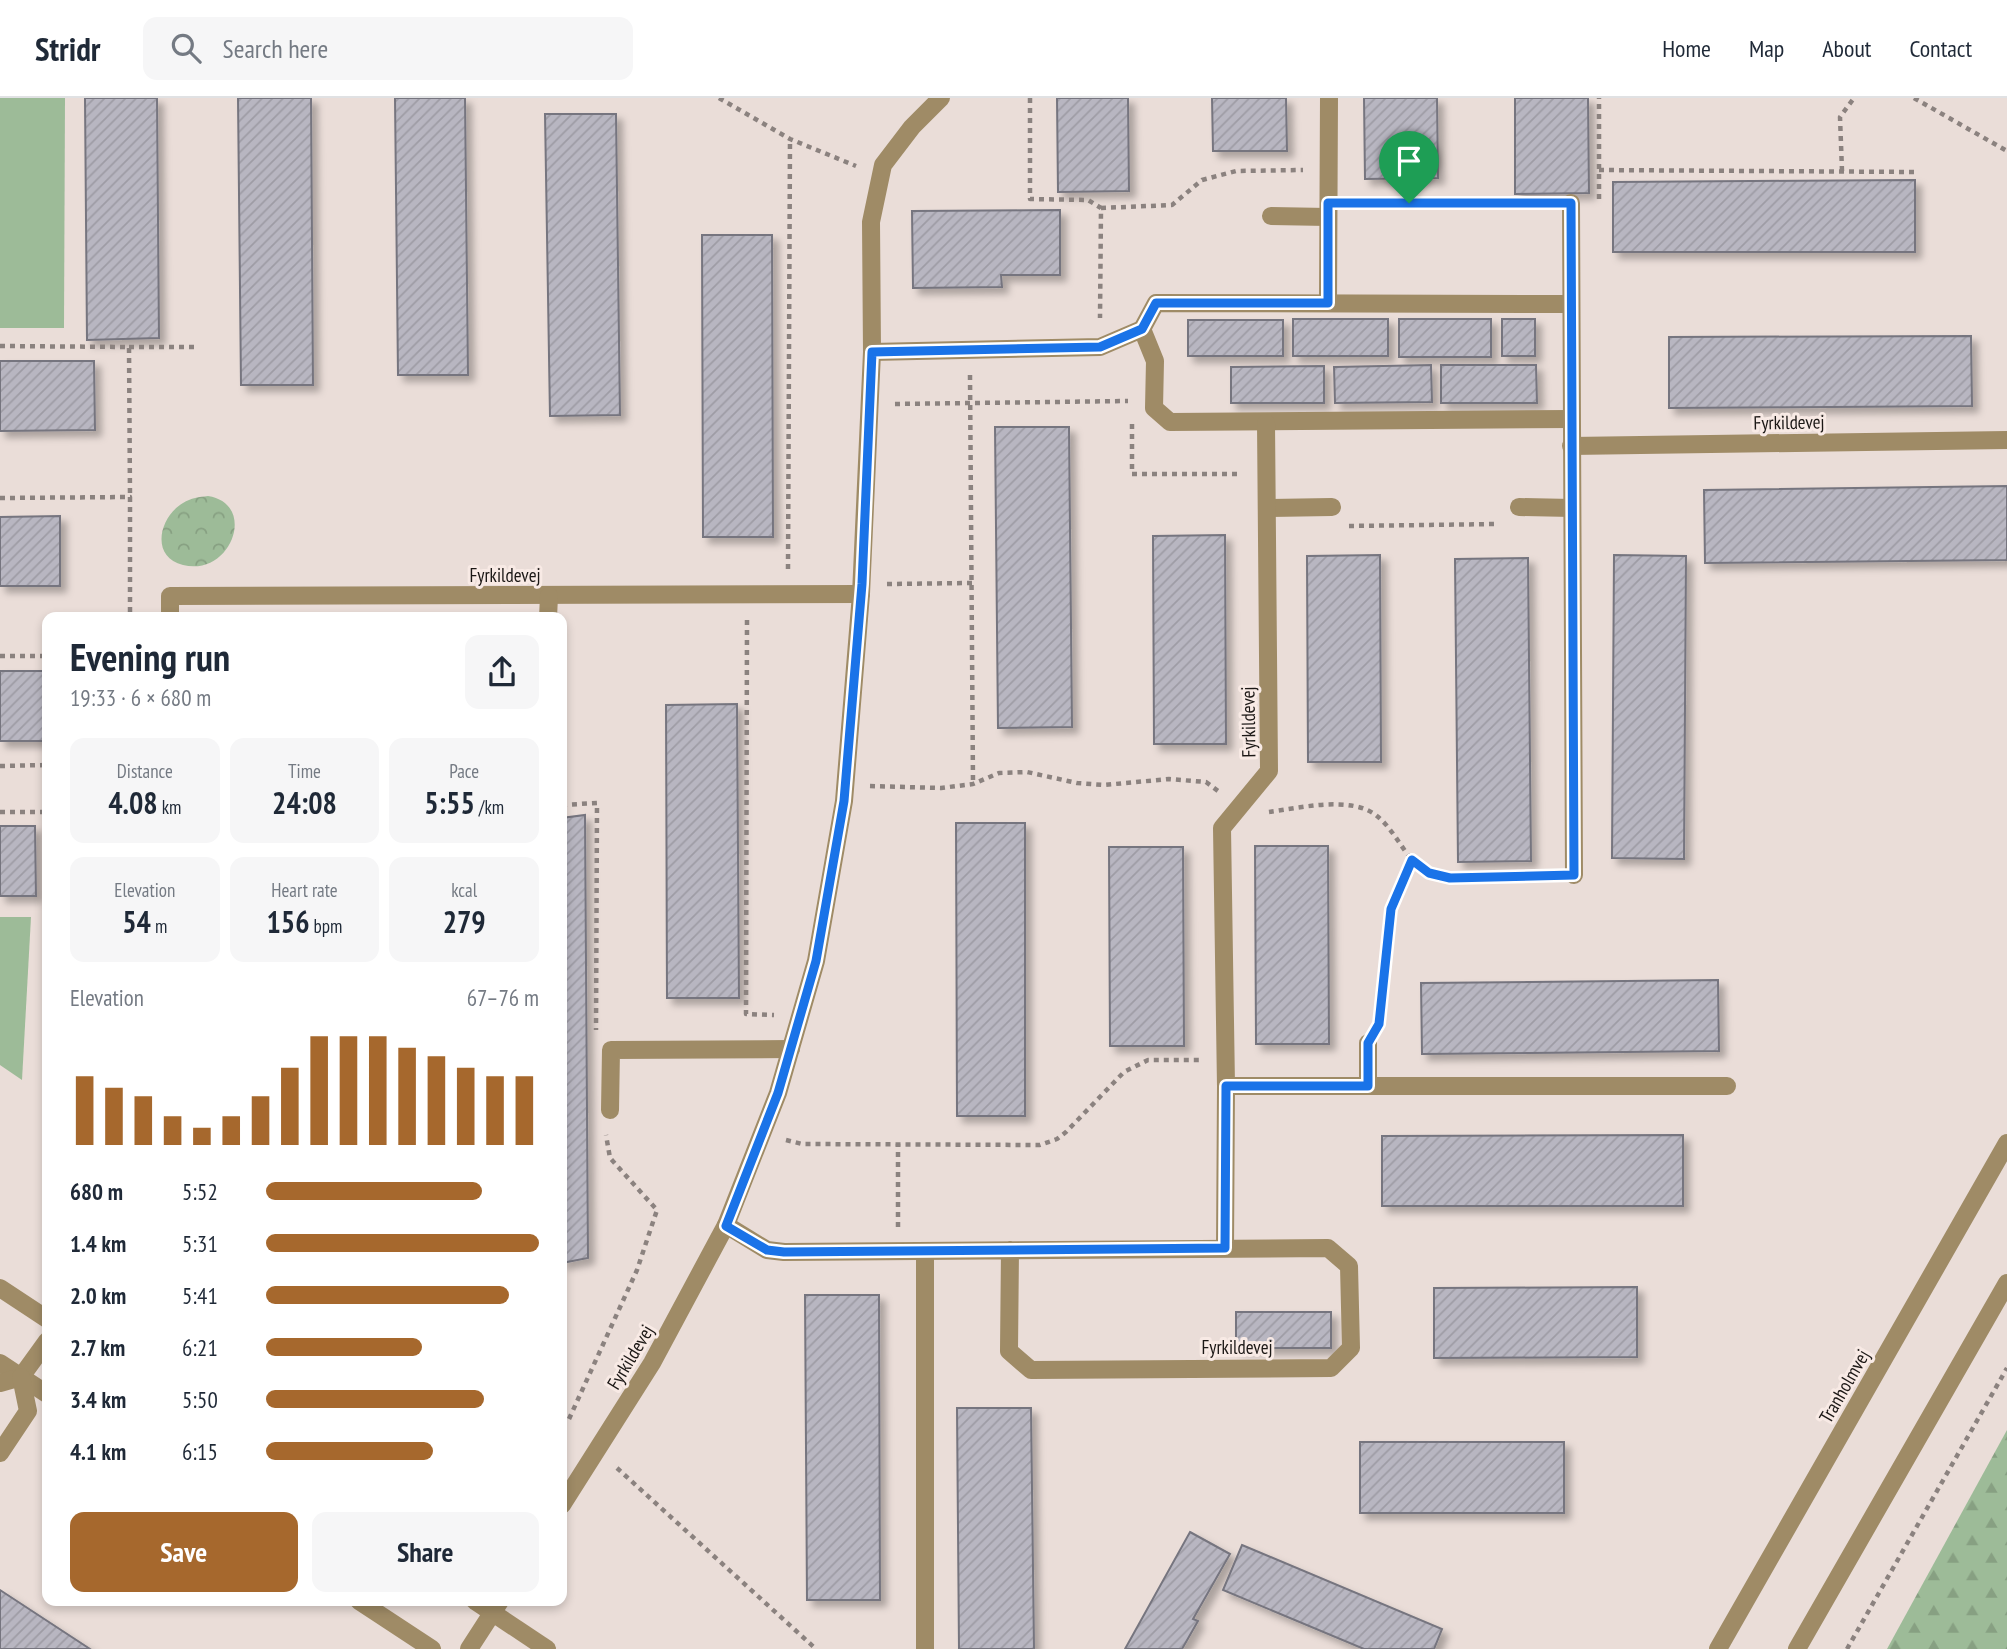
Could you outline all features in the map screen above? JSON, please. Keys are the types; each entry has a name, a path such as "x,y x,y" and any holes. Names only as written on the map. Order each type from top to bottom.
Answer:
{"street":[{"name":"Fyrkildevej","path":"567,1497 652,1363 726,1226 778,1093 816,961 845,786 861,589 872,352 871,222 883,164 912,127 940,98"},
{"path":"1328,303 1329,98"},
{"path":"1571,203 1574,875"},
{"path":"1271,216 1328,210"},
{"path":"872,352 1100,347 1142,329 1156,303 1570,304"},
{"path":"1142,329 1155,361 1154,408 1170,422 1571,419"},
{"name":"Fyrkildevej","path":"1225,1248 1226,1059 1222,828 1269,771 1266,423"},
{"name":"Fyrkildevej","path":"1572,446 2007,440"},
{"path":"1266,508 1332,506"},
{"path":"1519,506 1572,508"},
{"name":"Fyrkildevej","path":"170,612 170,596 788,594 861,589"},
{"path":"548,612 549,596"},
{"path":"1368,1043 1368,1086"},
{"path":"610,1110 611,1050 791,1049"},
{"path":"1226,1086 1727,1086"},
{"name":"Tranholmvej","path":"1718,1649 2007,1143"},
{"name":"Fyrkildevej","path":"726,1226 767,1250 1328,1248 1349,1266 1351,1348 1331,1368 1031,1370 1009,1351 1010,1250"},
{"path":"925,1251 925,1649"},
{"path":"1797,1649 2007,1283"},
{"path":"0,1288 42,1316"},
{"path":"0,1383 21,1377 42,1348"},
{"path":"0,1363 42,1391"},
{"path":"0,1453 28,1410 21,1377"},
{"path":"367,1606 432,1649"},
{"path":"469,1649 497,1607 547,1649"}],"path":[{"path":"719,98 790,139 881,176"},
{"path":"1030,98 1030,199 1088,200 1101,208 1172,205 1202,180 1236,171 1328,169"},
{"path":"1328,210 1599,201 1600,98"},
{"path":"1842,171 1840,117 1854,98"},
{"path":"1914,98 2007,151"},
{"path":"788,594 790,139"},
{"path":"1599,170 1916,172"},
{"path":"1100,347 1101,208"},
{"path":"0,346 200,347"},
{"path":"129,347 130,612"},
{"path":"970,351 974,784"},
{"path":"870,404 1132,401"},
{"path":"1132,413 1132,474 1240,472 1240,486"},
{"path":"0,498 130,496"},
{"path":"1336,526 1503,524"},
{"path":"861,589 972,583"},
{"path":"746,1014 747,594"},
{"path":"0,656 42,656"},
{"path":"0,766 42,765"},
{"path":"845,786 941,788 974,784 999,774 1027,772 1077,783 1104,785 1170,779 1206,782 1239,807 1258,813 1340,803 1377,816 1412,860 1429,873 1450,878 1574,875"},
{"path":"567,805 597,803 596,1030 611,1050"},
{"path":"0,812 42,812"},
{"path":"1368,1043 1379,1024 1391,909 1412,860"},
{"path":"762,1134 802,1143 1041,1145 1066,1132 1125,1072 1148,1060 1226,1059"},
{"path":"569,1419 637,1270 657,1210 610,1158 606,1139 610,1110"},
{"path":"897,1251 898,1144"},
{"path":"1847,1649 2007,1368"},
{"path":"597,1450 816,1649"}],"green space":[{"path":"0,98 65,98 64,328 0,328"},
{"path":"208,496 223,502 232,512 235,525 225,551 200,566 183,565 173,561 162,546 168,517 186,501"},
{"path":"0,917 31,917 22,1080 0,1065"},
{"path":"2007,1430 2007,1649 1887,1649"}],"building":[{"path":"85,98 157,98 159,338 87,340"},
{"path":"238,98 311,98 313,385 241,385"},
{"path":"395,98 465,98 468,375 398,375"},
{"path":"1057,98 1128,98 1129,191 1058,192"},
{"path":"1212,98 1286,98 1287,151 1213,151"},
{"path":"1364,98 1437,98 1438,178 1365,179"},
{"path":"1515,98 1588,98 1589,193 1515,194"},
{"path":"545,114 616,114 620,415 550,416"},
{"path":"1915,180 1915,252 1613,252 1613,182"},
{"path":"1060,210 1060,275 1001,275 1002,287 913,288 912,211"},
{"path":"702,235 772,235 773,537 703,537"},
{"path":"1293,319 1388,319 1388,356 1293,356"},
{"path":"1399,319 1491,319 1491,357 1399,357"},
{"path":"1502,319 1535,319 1535,356 1502,356"},
{"path":"1188,320 1283,320 1283,356 1188,356"},
{"path":"1971,336 1972,406 1669,408 1669,337"},
{"path":"0,361 94,361 95,430 0,431"},
{"path":"1431,365 1432,402 1335,403 1334,367"},
{"path":"1441,365 1536,365 1537,403 1441,403"},
{"path":"1324,366 1324,403 1231,403 1231,367"},
{"path":"995,427 1069,427 1072,727 998,728"},
{"path":"2007,486 2007,560 1705,563 1704,490"},
{"path":"60,516 60,586 0,586 0,517"},
{"path":"1225,535 1226,744 1154,744 1153,536"},
{"path":"1380,555 1381,762 1308,762 1307,556"},
{"path":"1614,555 1686,556 1684,859 1612,858"},
{"path":"1528,558 1531,861 1458,862 1455,559"},
{"path":"0,671 42,671 42,741 0,741"},
{"path":"737,704 739,998 667,998 666,705"},
{"path":"585,815 588,1258 567,1262 567,817"},
{"path":"956,823 1025,823 1025,1116 957,1116"},
{"path":"0,826 35,826 36,896 0,896"},
{"path":"1255,846 1328,846 1329,1044 1256,1044"},
{"path":"1109,847 1183,847 1184,1046 1110,1046"},
{"path":"1718,980 1719,1051 1422,1054 1421,983"},
{"path":"1683,1135 1683,1206 1382,1206 1382,1136"},
{"path":"1637,1287 1637,1357 1434,1358 1434,1288"},
{"path":"805,1295 879,1295 880,1600 807,1600"},
{"path":"1236,1312 1331,1312 1331,1348 1236,1348"},
{"path":"957,1408 1031,1408 1034,1649 959,1649"},
{"path":"1360,1442 1564,1442 1564,1513 1360,1513"},
{"path":"1190,1532 1230,1554 1193,1619 1198,1621 1182,1649 1125,1649"},
{"path":"1242,1545 1442,1629 1434,1649 1364,1649 1223,1590"},
{"path":"0,1590 90,1649 0,1649"}],"route":[{"path":"1328,203 1409,203 1571,203 1574,875 1450,878 1429,873 1412,860 1391,909 1379,1024 1368,1043 1368,1086 1226,1086 1225,1248 784,1252 767,1250 726,1226 778,1093 816,961 844,801 862,584 872,352 1100,347 1142,329 1156,303 1328,303 1328,203"}]}
